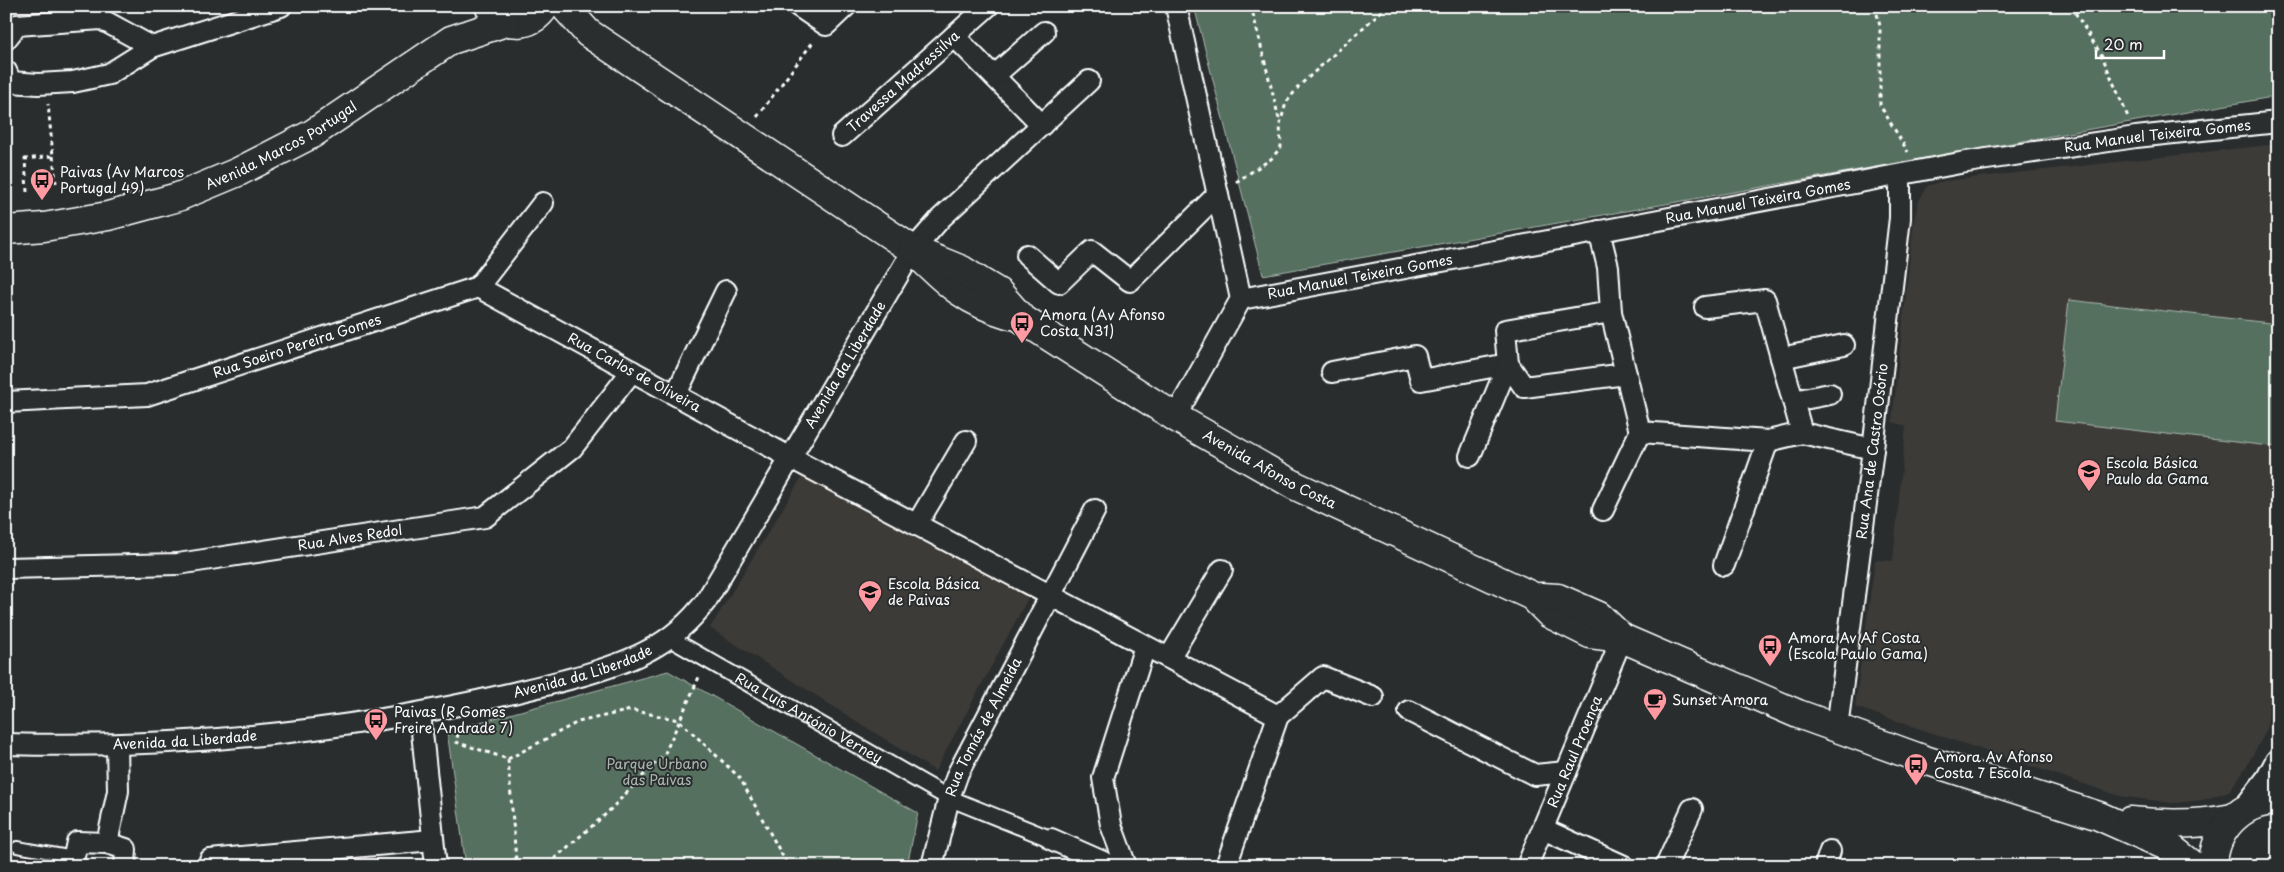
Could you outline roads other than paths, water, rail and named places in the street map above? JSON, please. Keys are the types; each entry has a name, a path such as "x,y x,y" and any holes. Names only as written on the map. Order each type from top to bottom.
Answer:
{"main road":[{"path":"451,40 473,6"},
{"path":"564,6 588,33"},
{"path":"451,40 518,14 588,33"},
{"name":"Avenida Afonso Costa","path":"588,33 913,250 952,288 990,309 1021,318 1175,417 1296,486 1532,596 1550,614 1590,634 1622,638 1837,728 1925,760 2099,816"},
{"name":"Avenida Marcos Portugal","path":"6,230 44,227 108,216 178,197 238,172 312,134 451,40"},
{"path":"2099,816 2162,825 2210,823 2260,803 2278,801"},
{"path":"2213,866 2216,843 2223,830 2239,813"},
{"path":"2099,816 2171,848 2194,866"}],"street":[{"path":"6,71 11,82 73,82 109,74 152,47 281,6"},
{"path":"798,6 826,26 846,6"},
{"name":"Travessa Madressilva","path":"842,136 988,6"},
{"path":"1175,417 1241,299 1176,6"},
{"path":"6,39 18,25 102,19 152,47"},
{"path":"994,76 1044,32"},
{"path":"954,36 1042,125"},
{"name":"Avenida da Liberdade","path":"6,744 117,745 260,736 420,713 535,687 626,661 669,638 693,618 706,601 913,250 941,218 1089,80"},
{"name":"Rua Manuel Teixeira Gomes","path":"1241,299 1919,171 2136,137 2278,122"},
{"name":"Rua Ana de Castro Osório","path":"1837,728 1873,450 1900,218 1900,175"},
{"path":"1028,255 1059,283 1092,251 1130,281 1218,194"},
{"path":"478,287 543,203"},
{"path":"1599,231 1608,267 1611,312 1640,432 1603,510"},
{"name":"Rua Carlos de Oliveira","path":"478,287 790,457 1278,716"},
{"name":"Rua Soeiro Pereira Gomes","path":"6,402 147,395 478,287"},
{"path":"676,394 726,291"},
{"path":"1705,307 1765,300 1802,433"},
{"path":"1470,456 1508,364 1505,330 1611,312"},
{"path":"1781,358 1844,346"},
{"path":"1332,372 1415,356 1421,380 1508,364"},
{"path":"1508,364 1524,387 1626,374"},
{"name":"Rua Alves Redol","path":"6,568 178,564 485,517 572,448 632,371"},
{"path":"1793,401 1830,394"},
{"path":"1640,432 1768,441 1802,433 1873,450"},
{"path":"917,524 966,441"},
{"path":"1724,565 1768,441"},
{"name":"Rua Tomás de Almeida","path":"932,866 949,798 958,773 1095,510"},
{"path":"1169,658 1222,570"},
{"name":"Rua Luís António Verney","path":"669,638 949,798 1051,839"},
{"name":"Rua Raul Proença","path":"1528,866 1622,638"},
{"path":"1126,866 1111,825 1103,778 1145,646"},
{"path":"1226,866 1278,716 1323,677 1373,697"},
{"path":"1410,711 1535,776 1566,772"},
{"path":"420,713 436,866"},
{"path":"107,843 118,791 117,745"},
{"path":"2239,813 2269,779 2278,762"},
{"path":"1666,866 1692,809"},
{"path":"1542,829 1624,866"},
{"path":"1051,839 1112,866"},
{"path":"210,860 284,859 433,840"},
{"path":"73,862 78,842 107,843 126,849 125,866"}],"lane":[{"path":"17,847 73,862"}],"place":[{"name":"Paivas (Av Marcos Portugal 49)","path":"42,201"},
{"name":"Amora (Av Afonso Costa N31)","path":"1022,344"},
{"name":"Escola Básica Paulo da Gama","path":"2089,492"},
{"name":"Escola Básica de Paivas","path":"870,613"},
{"name":"Amora Av Af Costa (Escola Paulo Gama)","path":"1770,667"},
{"name":"Sunset Amora","path":"1655,721"},
{"name":"Paivas (R Gomes Freire Andrade 7)","path":"376,741"},
{"name":"Amora Av Afonso Costa 7 Escola","path":"1916,786"}],"park label":[{"name":"Parque Urbano das Paivas","path":"657,772"}]}
